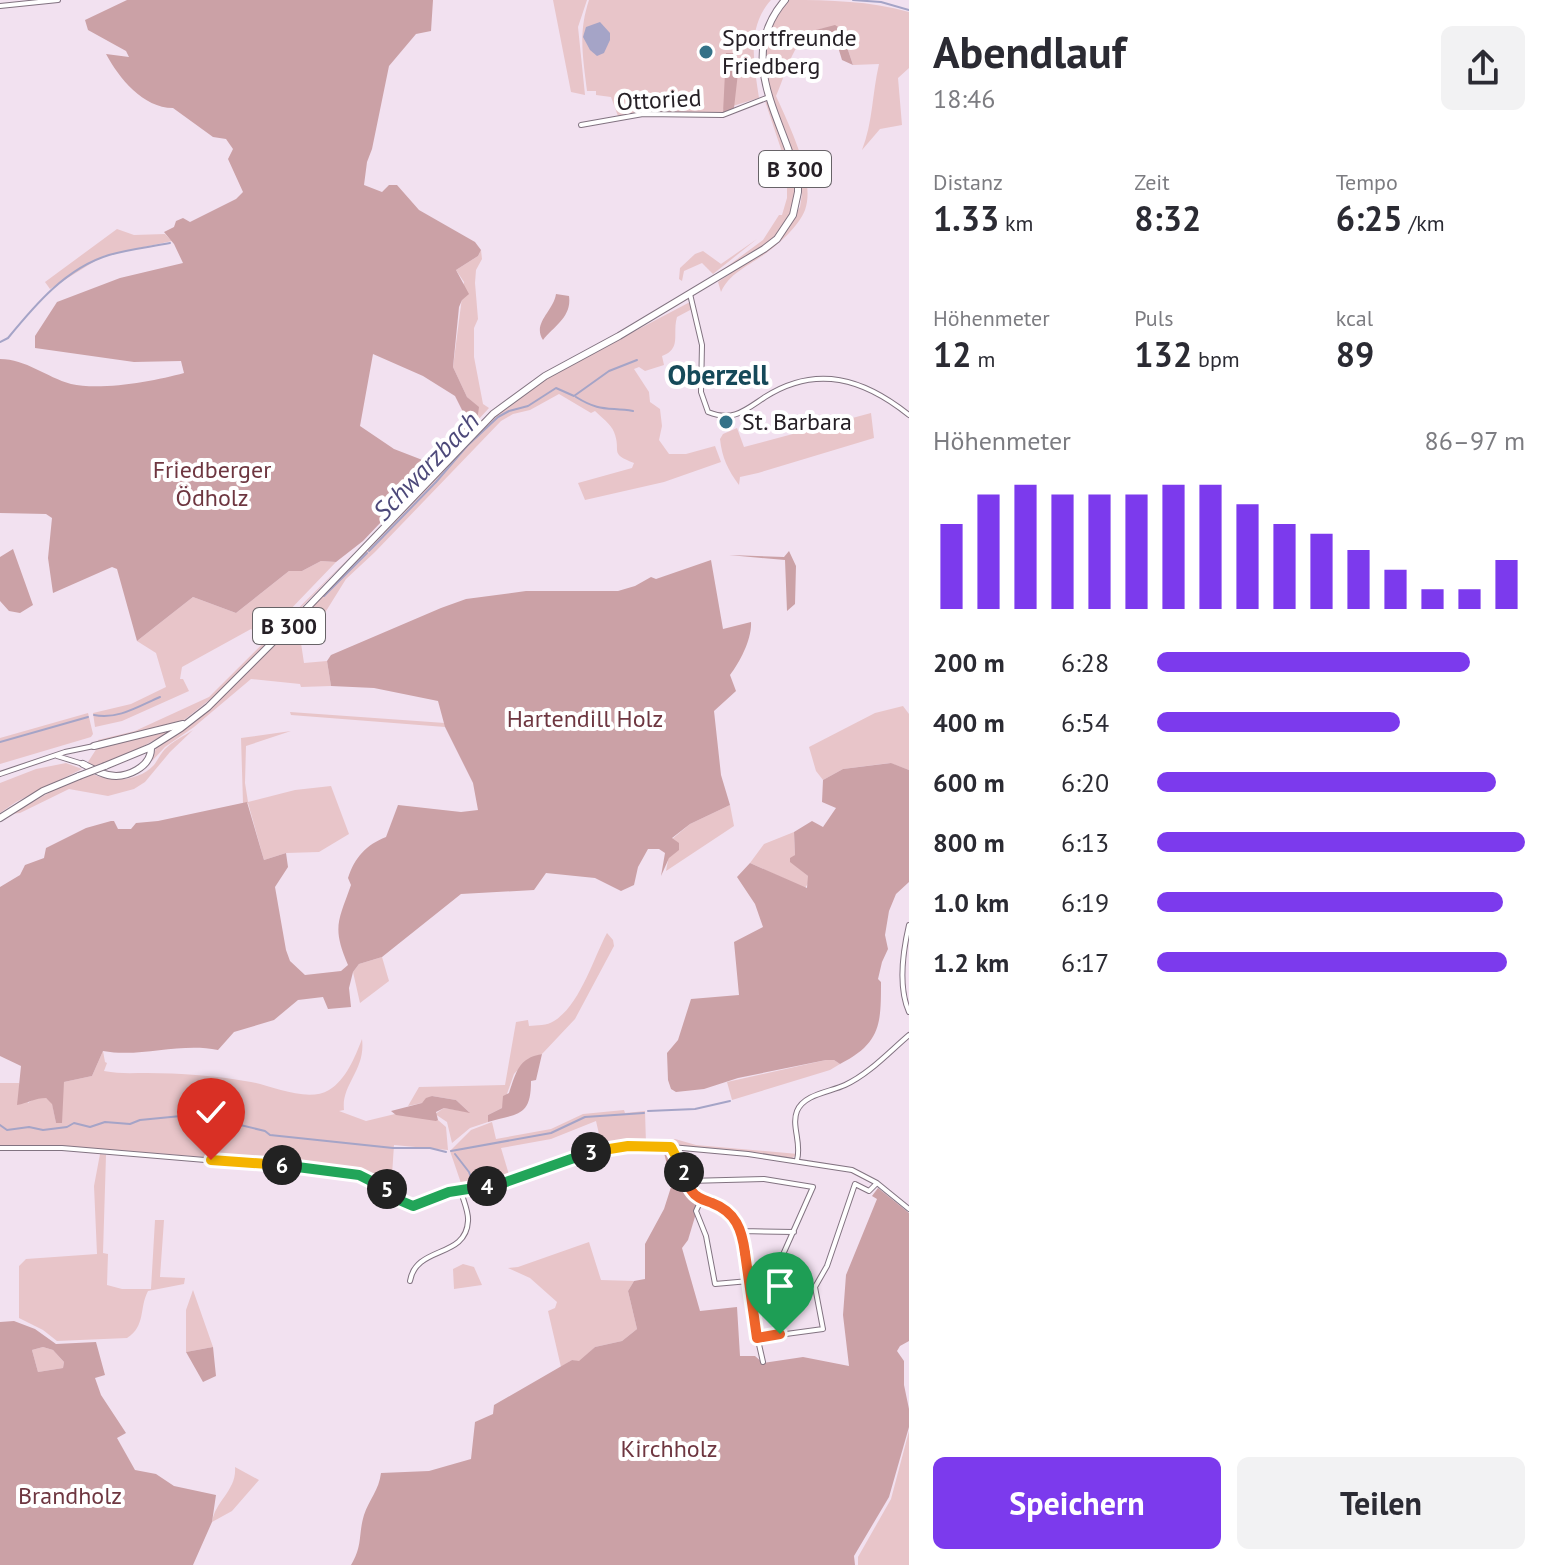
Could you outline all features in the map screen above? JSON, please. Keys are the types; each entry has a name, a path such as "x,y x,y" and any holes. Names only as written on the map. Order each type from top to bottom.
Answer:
{"main road":[{"name":"B 300","path":"0,818 43,791 151,747 193,719 306,609 493,414 535,382 690,294 777,239 793,215 798,179 769,97 762,64 763,40 775,12 785,0"},
{"path":"94,746 193,719"},
{"path":"83,764 109,775 124,774 147,764 151,747"}],"street":[{"path":"0,6 58,0"},
{"name":"Ottoried","path":"581,125 643,114 715,116 769,97"},
{"path":"690,294 702,345 701,392 708,412 723,417 737,415 786,386 823,379 848,381 879,393 909,415"},
{"path":"0,774 51,756 94,746"},
{"path":"51,756 67,757 83,764"},
{"path":"909,925 904,976 904,994 909,1012"},
{"path":"797,1160 800,1146 796,1117 801,1105 855,1080 909,1035"},
{"path":"0,1148 62,1148 338,1171 373,1180 406,1205 413,1206 461,1190 506,1182 577,1155 628,1146 671,1147 797,1160 852,1170 877,1183 909,1209"},
{"path":"671,1147 690,1189 701,1200 728,1212 742,1231 763,1362"},
{"path":"688,1181 764,1179 813,1187 781,1259"},
{"path":"757,1338 823,1329 815,1287 827,1266 855,1184 869,1191 877,1183"},
{"path":"464,1201 472,1188"},
{"path":"410,1281 418,1263 448,1249 465,1234 469,1219 461,1190"},
{"path":"701,1200 696,1211 706,1236 715,1284 749,1281"},
{"path":"742,1231 794,1232"},
{"path":"751,1299 815,1287"}],"shaded area":[{"path":"553,0 587,0 578,27 585,95 571,92"},
{"path":"589,0 771,0 763,11 755,34 754,59 759,98 723,109 723,113 618,116 611,97 587,91 582,34"},
{"path":"789,0 850,2 909,12 909,68 898,78 902,125 880,129 862,150 879,64 853,65 846,44 847,32 830,28 807,35 792,55 776,96 804,168 807,183 805,210 786,236 733,276 721,292 718,282 778,241 800,207 802,194 797,164 767,82 766,68 768,36"},
{"path":"765,101 783,141 794,177 790,213 781,229 765,245 717,274 763,240 782,215 787,198 787,167"},
{"path":"117,229 134,235 165,234 172,241 103,256 50,289 45,282"},
{"path":"757,239 713,274 702,263 684,271 682,281 679,279 680,268 695,254 703,251 721,264"},
{"path":"481,250 482,259 476,270 475,283 478,319 474,328 474,357 483,404 489,408 477,421 478,407 467,397 453,367 464,282 456,270 478,256"},
{"path":"690,302 692,309 677,317 674,345 662,356 664,365 645,371 639,367 634,369 649,392 650,402 660,409 662,426 659,440 669,454 686,454 715,446 721,462 664,482 585,500 578,483 632,468 634,463 618,454 611,426 595,411 591,413 559,394 530,410 513,414 501,421 346,579 318,624 299,630 304,663 327,661 331,686 301,687 300,684 251,679 165,747 152,761 156,748 195,722 233,687 497,415 528,390 559,371"},
{"path":"871,413 874,438 740,477 739,485 722,452 720,439 723,434 737,428 744,447"},
{"path":"353,554 217,694 179,724 99,743 98,740 135,731 209,697"},
{"path":"321,561 336,562 262,639 251,629 182,667 180,679 189,691 122,721 95,727 93,713 131,704 166,687 156,653 137,641 193,597 236,613 289,571 302,571"},
{"path":"903,706 909,714 909,770 890,763 843,769 823,780 816,771 809,747 875,713"},
{"path":"290,712 445,723 445,727 291,715"},
{"path":"88,713 91,737 0,764 0,738"},
{"path":"172,730 128,755 94,767 88,762 97,748"},
{"path":"193,730 145,782 134,789 108,796 69,789 20,813 11,814 54,790 92,774 116,779 140,775 154,765 168,746"},
{"path":"291,731 246,746 248,802 295,790 331,786 349,834 319,852 286,853 264,860 248,803 243,803 241,738"},
{"path":"66,763 82,769 0,813 0,783 36,769"},
{"path":"730,805 734,826 666,871 672,839 690,824"},
{"path":"794,832 795,855 790,861 808,876 809,882 805,888 750,863 764,844"},
{"path":"607,933 614,946 575,1019 542,1054 528,1059 514,1074 502,1108 488,1115 488,1122 470,1128 452,1143 447,1122 435,1114 444,1108 469,1112 456,1100 432,1096 422,1103 408,1106 419,1087 505,1085 516,1022 528,1020 529,1026 545,1025 563,1014 579,993"},
{"path":"382,957 389,981 360,1003 353,972 359,964"},
{"path":"362,1039 360,1060 346,1092 344,1110 339,1111 366,1121 395,1114 438,1120 446,1127 448,1150 394,1145 391,1190 359,1173 308,1165 62,1146 0,1145 0,1083 19,1083 28,1103 35,1098 46,1098 52,1103 56,1123 64,1082 92,1076 103,1051 107,1063 104,1071 212,1077 311,1095 321,1094 335,1086 345,1074"},
{"path":"826,1060 840,1064 830,1070 732,1100 727,1082"},
{"path":"624,1110 625,1113 645,1111 646,1144 602,1147 596,1121 551,1139 501,1148 510,1178 462,1186 450,1151 471,1130 492,1122 496,1139 551,1129 583,1114"},
{"path":"675,1139 696,1145 798,1154 792,1158 650,1144 663,1144"},
{"path":"100,1154 106,1155 103,1253 108,1254 107,1285 122,1289 151,1289 155,1220 164,1220 160,1277 185,1278 184,1284 148,1291 140,1322 127,1338 57,1341 19,1318 19,1266 26,1259 97,1254 94,1186"},
{"path":"589,1242 601,1280 634,1281 628,1291 637,1329 622,1341 595,1347 579,1362 572,1360 561,1367 548,1311 555,1308 557,1302 530,1278 508,1268"},
{"path":"463,1264 474,1267 482,1285 454,1289 453,1269"},
{"path":"193,1290 213,1347 186,1352 186,1310"},
{"path":"43,1347 53,1350 64,1362 63,1368 38,1372 32,1350"},
{"path":"909,1431 909,1565 858,1565 858,1557 891,1499"},
{"path":"235,1467 259,1480 232,1511 212,1522 233,1482"}],"green space":[{"name":"Friedberger Ödholz","path":"127,0 433,0 431,31 416,34 389,66 364,185 382,192 389,185 397,185 419,210 475,242 481,250 478,256 456,270 469,294 459,307 453,367 467,397 479,407 477,421 363,541 336,562 321,561 302,571 289,571 236,613 193,597 137,641 117,569 112,567 53,593 48,558 52,518 46,514 0,513 0,359 19,362 62,381 83,386 128,384 184,373 181,361 134,362 35,348 35,336 57,302 120,278 183,263 164,232 174,227 176,221 183,218 190,222 236,199 243,192 228,159 233,149 226,139 213,137 173,108 152,103 133,90 106,54 129,57 126,51 88,30 85,20","holes":["373,354 423,376 455,396 465,416 425,461 394,449 360,426"]},
{"path":"835,25 849,34 846,44 853,65 842,60 838,47 808,48 800,42 808,32"},
{"path":"726,53 734,53 739,64 734,108 723,113"},
{"path":"556,294 569,296 568,310 543,340 541,323"},
{"path":"13,549 33,605 20,613 9,611 0,601 0,557"},
{"path":"789,551 796,566 795,604 787,611 785,560 729,555 784,557"},
{"name":"Hartendill Holz","path":"711,560 723,629 751,622 745,650 730,675 736,691 714,711 721,775 730,805 690,824 672,838 679,843 679,850 669,858 661,876 665,853 659,849 648,849 638,867 634,885 621,891 595,878 546,873 534,890 461,894 382,957 359,964 353,972 349,988 351,1007 328,1009 323,997 298,1000 274,1020 234,1032 218,1050 103,1051 92,1076 64,1082 62,1123 56,1123 52,1104 46,1098 17,1105 21,1066 0,1056 0,887 20,875 25,865 44,858 46,848 86,828 111,821 118,829 131,829 136,823 247,802 264,860 286,853 288,867 275,887 290,961 305,975 341,971 348,965 338,933 351,885 348,878 362,853 386,837 398,805 461,812 478,810 473,783 445,727 438,701 374,688 331,686 327,661 331,655 466,599 526,591 618,591 651,577 656,579"},
{"path":"891,763 909,770 909,882 896,894 889,911 885,935 888,949 878,979 881,982 879,1021 871,1040 840,1064 826,1060 738,1078 704,1089 676,1092 671,1089 667,1053 678,1040 691,999 739,995 734,942 763,927 755,904 737,877 750,863 807,888 808,876 790,862 790,858 795,855 794,832 812,821 823,827 836,808 822,802 823,780 843,769"},
{"path":"542,1054 525,1108 514,1115 488,1122 488,1115 502,1108 503,1096 509,1093 519,1068 528,1059"},
{"path":"432,1096 456,1100 470,1113 444,1108 436,1112 436,1121 396,1115 391,1111 422,1103"},
{"name":"Kirchholz","path":"663,1149 679,1164 700,1200 688,1240 682,1248 700,1311 737,1307 740,1356 755,1356 763,1363 803,1357 849,1366 843,1315 846,1275 877,1199 872,1196 878,1188 909,1213 909,1341 897,1351 904,1361 909,1427 889,1497 854,1556 855,1565 351,1565 359,1546 364,1515 381,1473 429,1471 471,1459 475,1422 493,1414 494,1405 572,1360 579,1361 595,1347 622,1341 637,1329 628,1291 634,1281 645,1279 645,1244 664,1209 672,1184"},
{"name":"Brandholz","path":"14,1321 35,1329 56,1344 96,1342 105,1375 95,1378 101,1395 126,1433 117,1438 135,1470 156,1474 174,1486 216,1495 212,1522 193,1565 0,1565 0,1322","holes":["43,1347 53,1350 64,1362 63,1368 38,1372 32,1350"]},
{"path":"213,1347 216,1376 203,1382 186,1352"}],"water":[{"path":"600,22 610,33 610,40 604,53 597,56 583,37 586,27"}],"waterway":[{"path":"853,0 881,2 909,10"},
{"path":"0,342 8,338 52,289 79,269 109,255 170,243"},
{"name":"Schwarzbach","path":"369,551 498,417 528,406 556,388 574,396 609,371 637,360"},
{"path":"576,397 598,407 633,411"},
{"name":"Schwarzbach","path":"324,596 367,553"},
{"name":"Schwarzbach","path":"94,715 120,714 160,697"},
{"name":"Schwarzbach","path":"0,742 88,717"},
{"path":"648,1111 695,1109 730,1101"},
{"path":"451,1151 551,1133 585,1117 644,1113"},
{"path":"0,1125 7,1130 29,1127 43,1130 74,1123 90,1127 105,1122 130,1124 140,1120 181,1116 215,1119 265,1131 270,1135 393,1148 430,1148 446,1152"},
{"path":"455,1154 469,1172 473,1183"}],"place":[{"name":"Sportfreunde Friedberg","path":"706,52"},
{"name":"St. Barbara","path":"726,422"}],"district":[{"name":"Oberzell","path":"718,375"}],"route":[{"path":"211,1160 307,1167 359,1175 381,1184 406,1205 413,1206 449,1192 506,1182 587,1152 628,1146 671,1147 690,1189 701,1200 728,1212 742,1231 757,1338 780,1334"}]}
